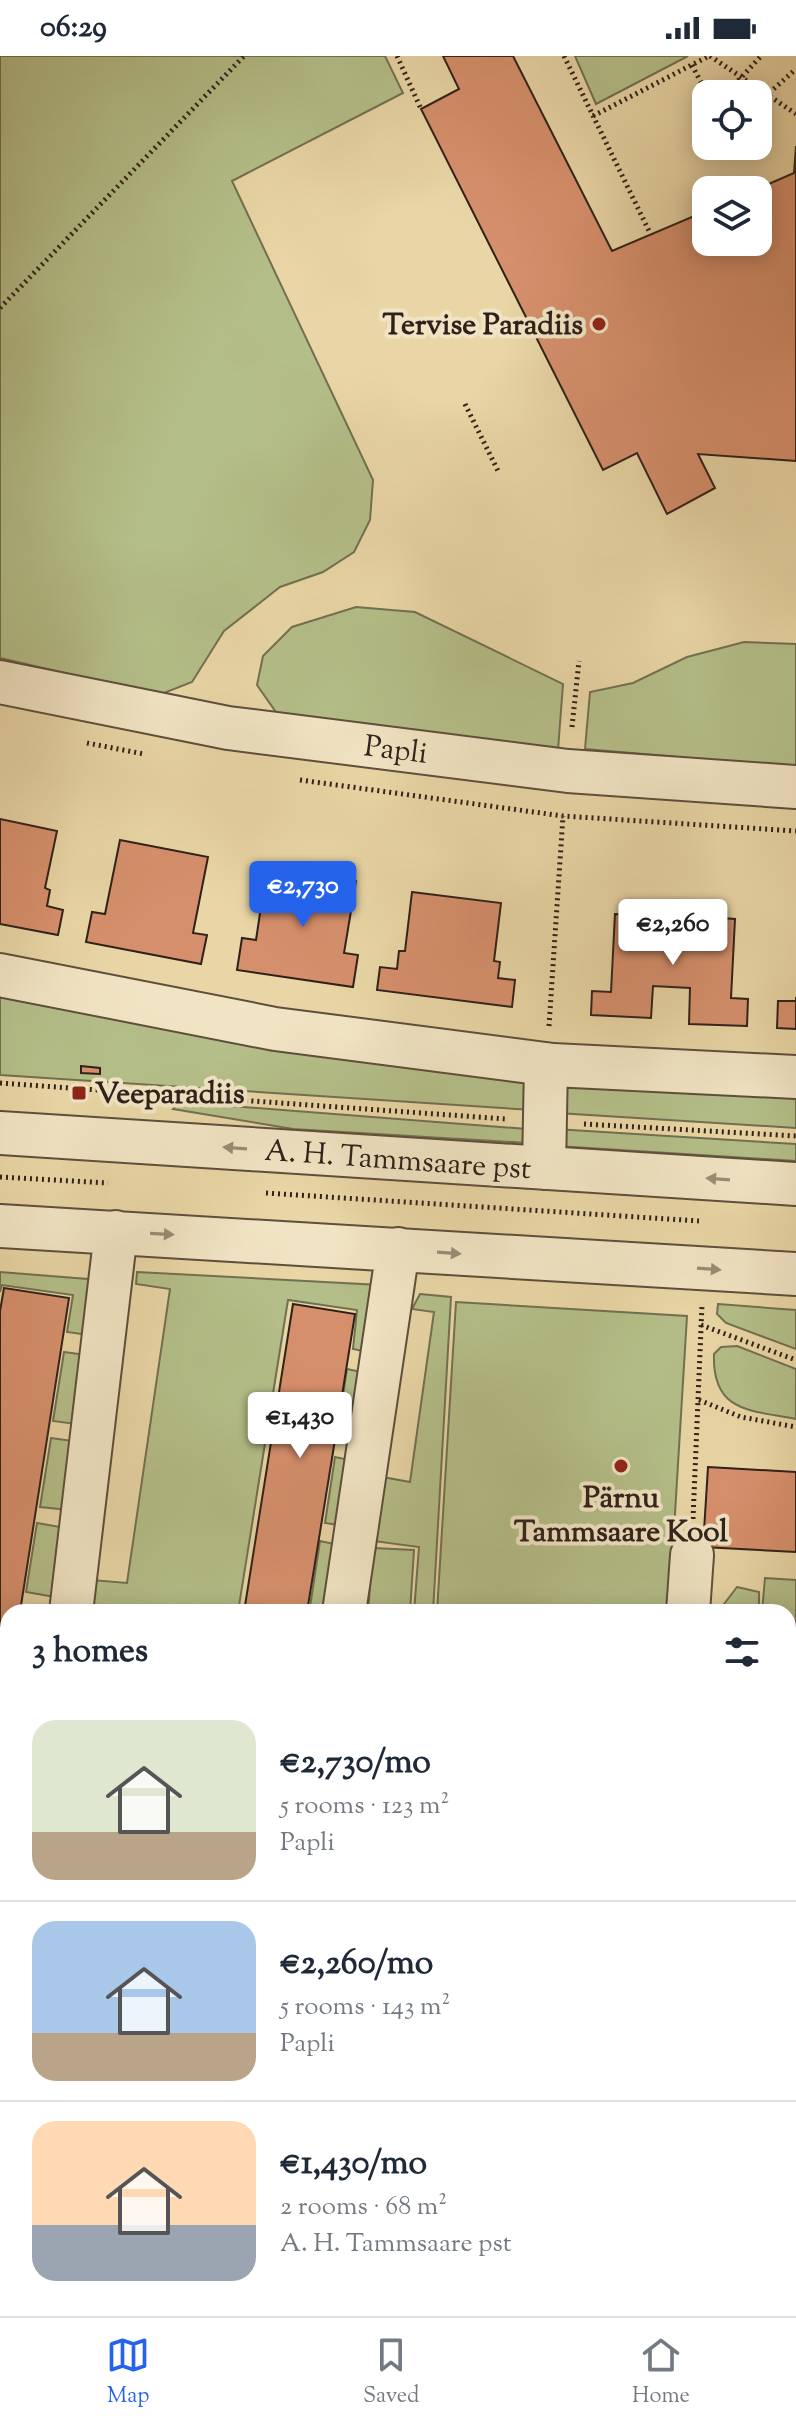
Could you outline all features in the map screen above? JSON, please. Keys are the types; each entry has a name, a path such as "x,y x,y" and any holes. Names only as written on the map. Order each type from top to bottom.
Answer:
{"street":[{"name":"Papli","path":"0,682 228,728 568,771 796,787"},
{"path":"0,975 275,1029 546,1064 796,1077"},
{"path":"544,1168 546,1064"},
{"name":"A. H. Tammsaare pst","path":"0,1133 796,1184"},
{"path":"0,1226 796,1274"},
{"path":"72,1604 116,1232"},
{"path":"345,1604 398,1249"},
{"path":"689,1604 692,1555"}],"path":[{"path":"0,308 244,56"},
{"path":"397,56 421,109"},
{"path":"564,56 651,235"},
{"path":"593,116 709,56 744,80"},
{"path":"738,80 761,56"},
{"path":"692,65 700,80"},
{"path":"772,91 796,69"},
{"path":"772,98 796,114"},
{"path":"465,404 499,473"},
{"path":"572,727 579,661"},
{"path":"546,1064 563,816"},
{"path":"0,1083 543,1122 796,1136"},
{"path":"0,1177 111,1183"},
{"path":"251,1192 701,1221"},
{"path":"692,1555 703,1268"},
{"path":"701,1325 796,1360"},
{"path":"699,1400 741,1417 796,1427"}],"green space":[{"path":"0,56 385,56 403,93 232,181 373,480 370,520 354,552 323,572 280,587 224,631 192,682 159,695 0,658"},
{"path":"575,56 688,56 596,104"},
{"path":"356,607 415,612 563,684 558,750 278,715 257,685 263,656 292,627"},
{"path":"744,642 796,644 796,767 585,749 590,692 633,683 687,657"},
{"path":"0,997 199,1032 532,1076 532,1110 0,1075"},
{"path":"558,1083 796,1098 796,1128 558,1113"},
{"path":"179,1102 527,1129 527,1143 293,1129 173,1109"},
{"path":"555,1129 796,1144 796,1161 556,1146"},
{"path":"0,1272 100,1280 96,1336 67,1332 73,1295 2,1285 0,1292"},
{"path":"137,1272 380,1285 372,1353 353,1349 357,1310 288,1300 239,1604 88,1604 92,1580 127,1583 170,1289 136,1284"},
{"path":"420,1294 451,1297 433,1604 415,1604 419,1547 366,1540 377,1476 410,1482 434,1312 412,1309"},
{"name":"Pärnu Tammsaare Kool","path":"456,1302 687,1316 669,1604 437,1604"},
{"path":"718,1304 796,1310 796,1349 726,1323 717,1314"},
{"path":"737,1346 796,1369 796,1419 750,1410 727,1398 715,1373 714,1354 721,1347"},
{"path":"64,1352 94,1356 83,1425 53,1421"},
{"path":"347,1369 366,1373 357,1438 337,1435"},
{"path":"51,1438 80,1442 69,1510 40,1507"},
{"path":"335,1457 354,1461 345,1526 325,1523"},
{"path":"37,1523 66,1528 55,1597 26,1592"},
{"path":"320,1541 339,1545 331,1604 310,1604"},
{"path":"373,1548 414,1550 411,1604 369,1604"},
{"path":"765,1578 796,1580 796,1604 763,1604"},
{"path":"737,1587 759,1592 759,1604 724,1604"}],"building":[{"path":"443,56 513,56 612,251 692,217 692,256 772,256 772,183 794,173 796,146 796,461 698,454 715,488 667,514 637,453 603,470 421,109 459,89"},
{"path":"0,819 57,831 45,888 50,890 47,906 63,910 58,935 0,924"},
{"path":"120,840 208,857 193,933 207,935 201,964 86,942 92,912 105,914"},
{"path":"267,867 356,881 344,953 358,955 353,987 237,970 242,938 256,940"},
{"path":"412,892 501,903 494,961 500,962 498,978 515,980 512,1007 377,990 380,967 397,969 399,951 405,951"},
{"path":"657,908 693,910 693,916 735,919 731,998 748,999 747,1026 689,1024 690,988 653,986 651,1018 591,1015 592,991 611,992 615,914 656,916"},
{"path":"778,1001 796,1001 796,1029 777,1028"},
{"path":"81,1066 100,1068 100,1074 81,1073"},
{"path":"4,1288 69,1298 21,1604 0,1604 0,1311"},
{"path":"293,1304 355,1314 308,1604 245,1604"},
{"path":"708,1467 796,1472 796,1552 703,1547"}],"place":[{"name":"Tervise Paradiis","path":"599,324"},
{"name":"Veeparadiis","path":"79,1093"},
{"name":"Pärnu Tammsaare Kool","path":"621,1466"}]}
